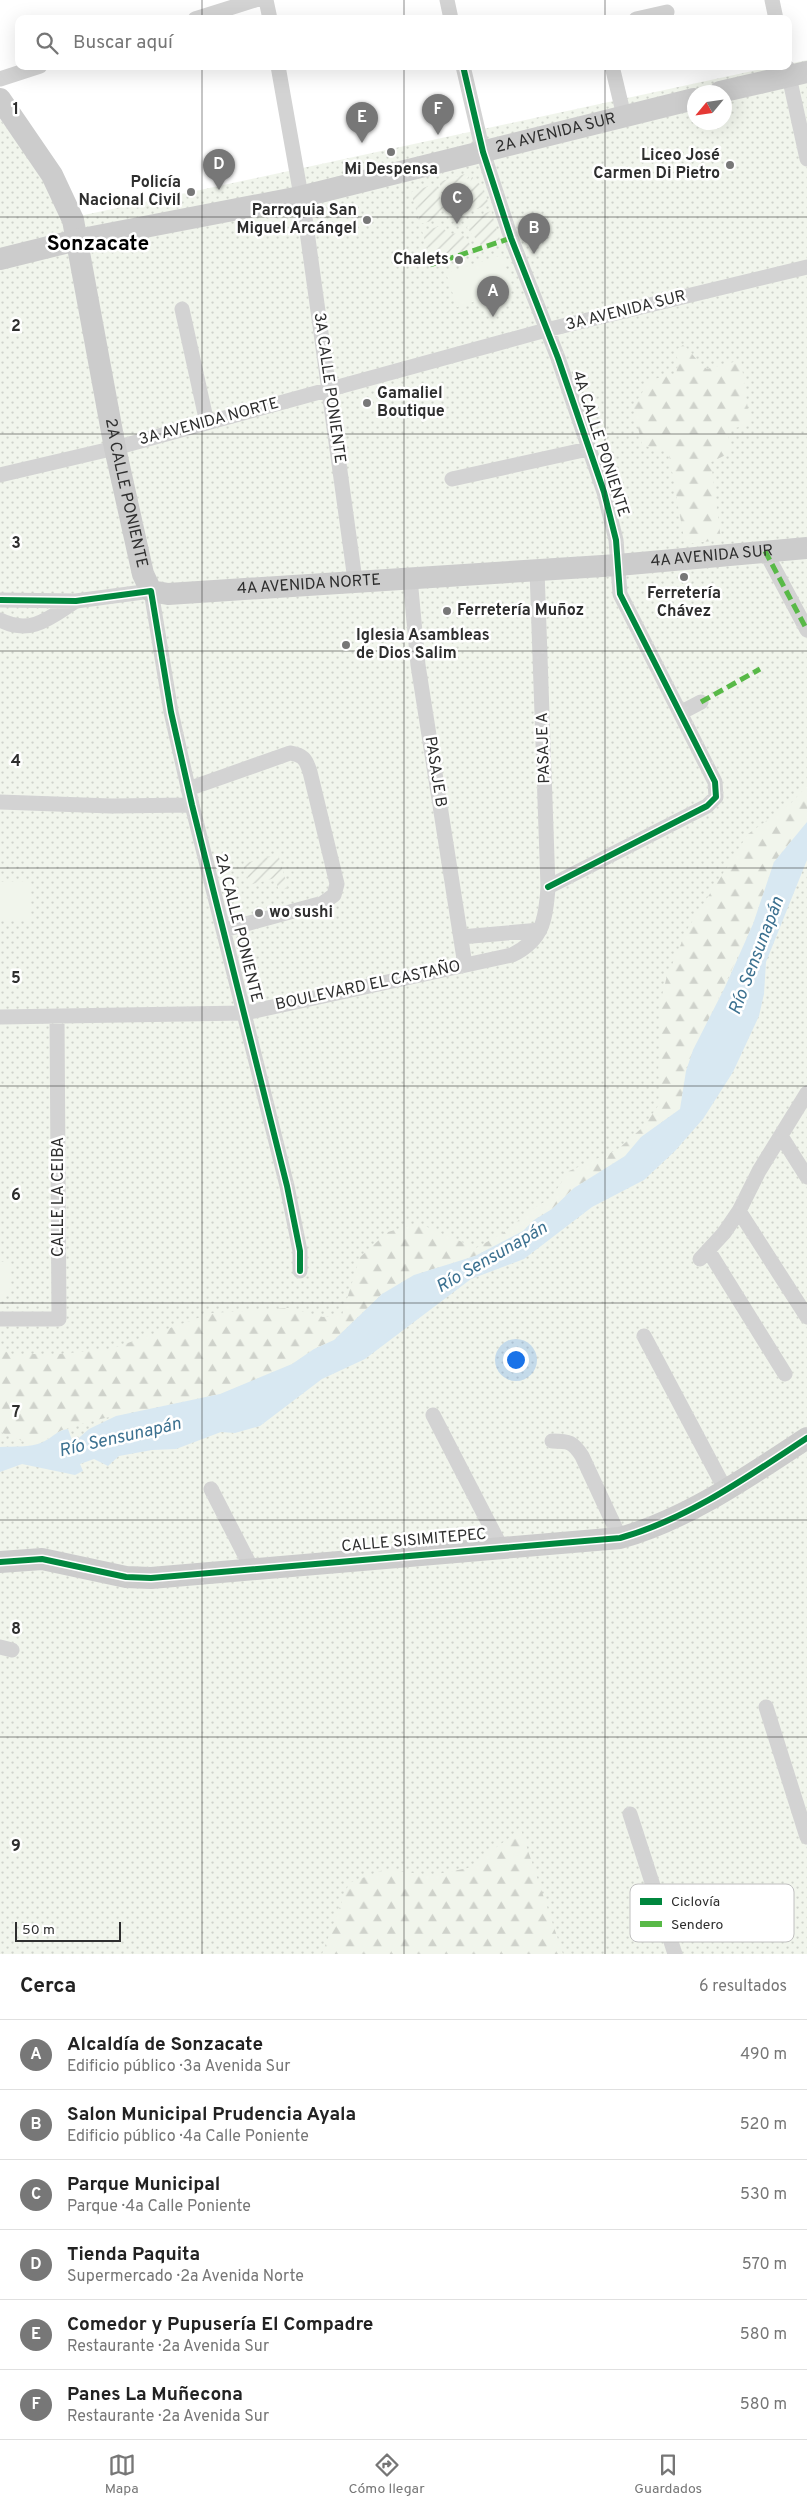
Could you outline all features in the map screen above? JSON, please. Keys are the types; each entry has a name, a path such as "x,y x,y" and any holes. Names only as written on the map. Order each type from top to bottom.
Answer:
{"street":[{"path":"207,15 255,0"},
{"path":"266,0 269,15"},
{"path":"447,0 450,15"},
{"path":"772,0 775,15"},
{"path":"654,15 667,12"},
{"path":"0,79 28,70"},
{"name":"3A CALLE PONIENTE","path":"279,70 330,389 355,580"},
{"name":"4A CALLE PONIENTE","path":"464,70 483,152 512,241 604,492 616,540 620,594 715,782 716,796 707,806 548,887"},
{"path":"613,70 624,116"},
{"path":"732,89 794,72 807,159"},
{"name":"2A CALLE PONIENTE","path":"0,98 52,176 73,220 115,448 143,574 151,591 171,712 188,789 287,1186 300,1251 300,1271"},
{"name":"2A AVENIDA SUR","path":"0,259 78,240 300,197 687,101"},
{"name":"3A AVENIDA SUR","path":"330,389 546,330 807,267"},
{"path":"182,309 207,423"},
{"name":"3A AVENIDA NORTE","path":"0,475 115,448 330,389"},
{"path":"452,479 588,449"},
{"name":"4A AVENIDA SUR","path":"618,565 807,548"},
{"path":"765,551 807,630"},
{"name":"4A AVENIDA NORTE","path":"0,600 76,600 151,591 168,594 355,580 618,565"},
{"name":"PASAJE A","path":"537,570 548,887 542,928"},
{"name":"PASAJE B","path":"410,578 418,665 465,965"},
{"path":"0,620 22,628 35,625 76,600"},
{"path":"680,713 701,702"},
{"path":"188,789 290,753 301,755 307,761 310,772 337,884 334,895 323,903 224,930"},
{"path":"0,802 111,806 192,805"},
{"path":"461,937 542,928"},
{"name":"BOULEVARD EL CASTAÑO","path":"0,1016 245,1013 512,954 528,947 542,928"},
{"name":"CALLE LA CEIBA","path":"0,1319 59,1318 57,1016"},
{"path":"785,1374 704,1255 724,1233 739,1211 759,1171 807,1093"},
{"path":"781,1136 807,1176"},
{"path":"739,1211 807,1317"},
{"path":"644,1336 725,1489"},
{"path":"433,1415 502,1547"},
{"name":"CALLE SISIMITEPEC","path":"0,1562 42,1558 126,1577 151,1578 620,1538 667,1521 725,1489 807,1438"},
{"path":"552,1441 564,1441 575,1445 582,1456 620,1538"},
{"path":"210,1489 252,1569"},
{"path":"766,1708 807,1837"},
{"path":"630,1814 652,1884"},
{"path":"671,1942 675,1954"}],"green space":[{"path":"807,60 807,1954 0,1954 0,119 75,217 687,85 687,130 732,130 732,85 688,85 757,70 792,70 792,63"},
{"path":"465,174 469,175 464,186 460,187 455,194 458,201 457,205 448,206 439,182"},
{"path":"472,177 483,187 489,205 467,212 461,206 470,198 471,194 468,188"},
{"path":"435,184 444,207 439,212 439,219 420,224 411,192"},
{"path":"491,211 500,240 481,245 467,228 470,219"},
{"path":"441,226 449,234 461,233 473,248 431,261 422,231"},
{"path":"502,255 513,289 457,307 446,273"},
{"path":"683,345 707,369 741,360 750,424 728,430 730,453 711,462 721,540 685,544 668,449 653,449 642,444 633,407 650,380 676,374 678,364 676,350"},
{"path":"807,786 807,822 774,862 753,924 686,1068 680,1109 641,1137 625,1156 574,1188 552,1209 534,1220 523,1231 475,1256 414,1275 382,1294 334,1340 314,1349 292,1364 224,1393 91,1421 62,1430 42,1442 32,1445 0,1432 0,1349 12,1354 59,1354 111,1349 212,1313 289,1308 323,1317 342,1315 360,1257 388,1232 418,1223 476,1248 503,1233 531,1210 551,1198 569,1171 617,1150 643,1127 658,1106 660,1085 658,1072 661,1047 659,1007 667,976 688,928 748,834 791,803"},
{"path":"278,854 288,888 279,891 275,878 249,885 243,864"},
{"path":"30,881 31,919 0,919 0,882"},
{"path":"0,1262 9,1262 10,1295 0,1295"},
{"path":"520,1827 563,1954 322,1954 349,1883 383,1870 433,1875 468,1868 509,1838"}],"water":[{"name":"Río Sensunapán","path":"807,822 807,860 766,962 764,994 759,1016 733,1072 703,1119 675,1151 644,1180 592,1207 524,1259 471,1279 365,1359 322,1379 260,1426 235,1433 221,1432 176,1449 152,1450 119,1456 108,1466 94,1459 80,1464 83,1471 75,1475 22,1464 0,1472 0,1447 38,1444 68,1429 73,1443 89,1429 116,1416 220,1394 292,1364 314,1349 334,1340 382,1294 414,1275 475,1256 523,1231 534,1220 552,1209 574,1188 625,1156 641,1137 680,1109 686,1071 693,1050 725,987 753,924 774,862"}],"marked path":[{"path":"430,265 511,238"},
{"path":"765,551 807,630"},
{"path":"701,702 760,669"}],"cycle path":[{"path":"464,70 483,152 511,238 558,358 604,492 616,540 620,594 715,782 716,797 707,806 548,887"},
{"path":"0,600 76,601 151,591 171,712 192,805 287,1186 300,1251 300,1271"},
{"path":"0,1562 42,1559 126,1577 151,1578 620,1538 670,1520 694,1508 807,1438"}],"place":[{"name":"Panes La Muñecona","path":"438,135"},
{"name":"Comedor y Pupusería El Compadre","path":"362,143"},
{"name":"Mi Despensa","path":"391,152"},
{"name":"Liceo José Carmen Di Pietro","path":"730,165"},
{"name":"Tienda Paquita","path":"219,190"},
{"name":"Policía Nacional Civil","path":"191,192"},
{"name":"Parroquia San Miguel Arcángel","path":"367,220"},
{"name":"Parque Municipal","path":"457,224"},
{"name":"Salon Municipal Prudencia Ayala","path":"534,254"},
{"name":"Chalets","path":"459,260"},
{"name":"Alcaldía de Sonzacate","path":"493,317"},
{"name":"Gamaliel Boutique","path":"367,403"},
{"name":"Ferretería Chávez","path":"684,577"},
{"name":"Ferretería Muñoz","path":"447,611"},
{"name":"Iglesia Asambleas de Dios Salim","path":"346,645"},
{"name":"wo sushi","path":"259,913"}],"district":[{"name":"Sonzacate","path":"98,244"}]}
